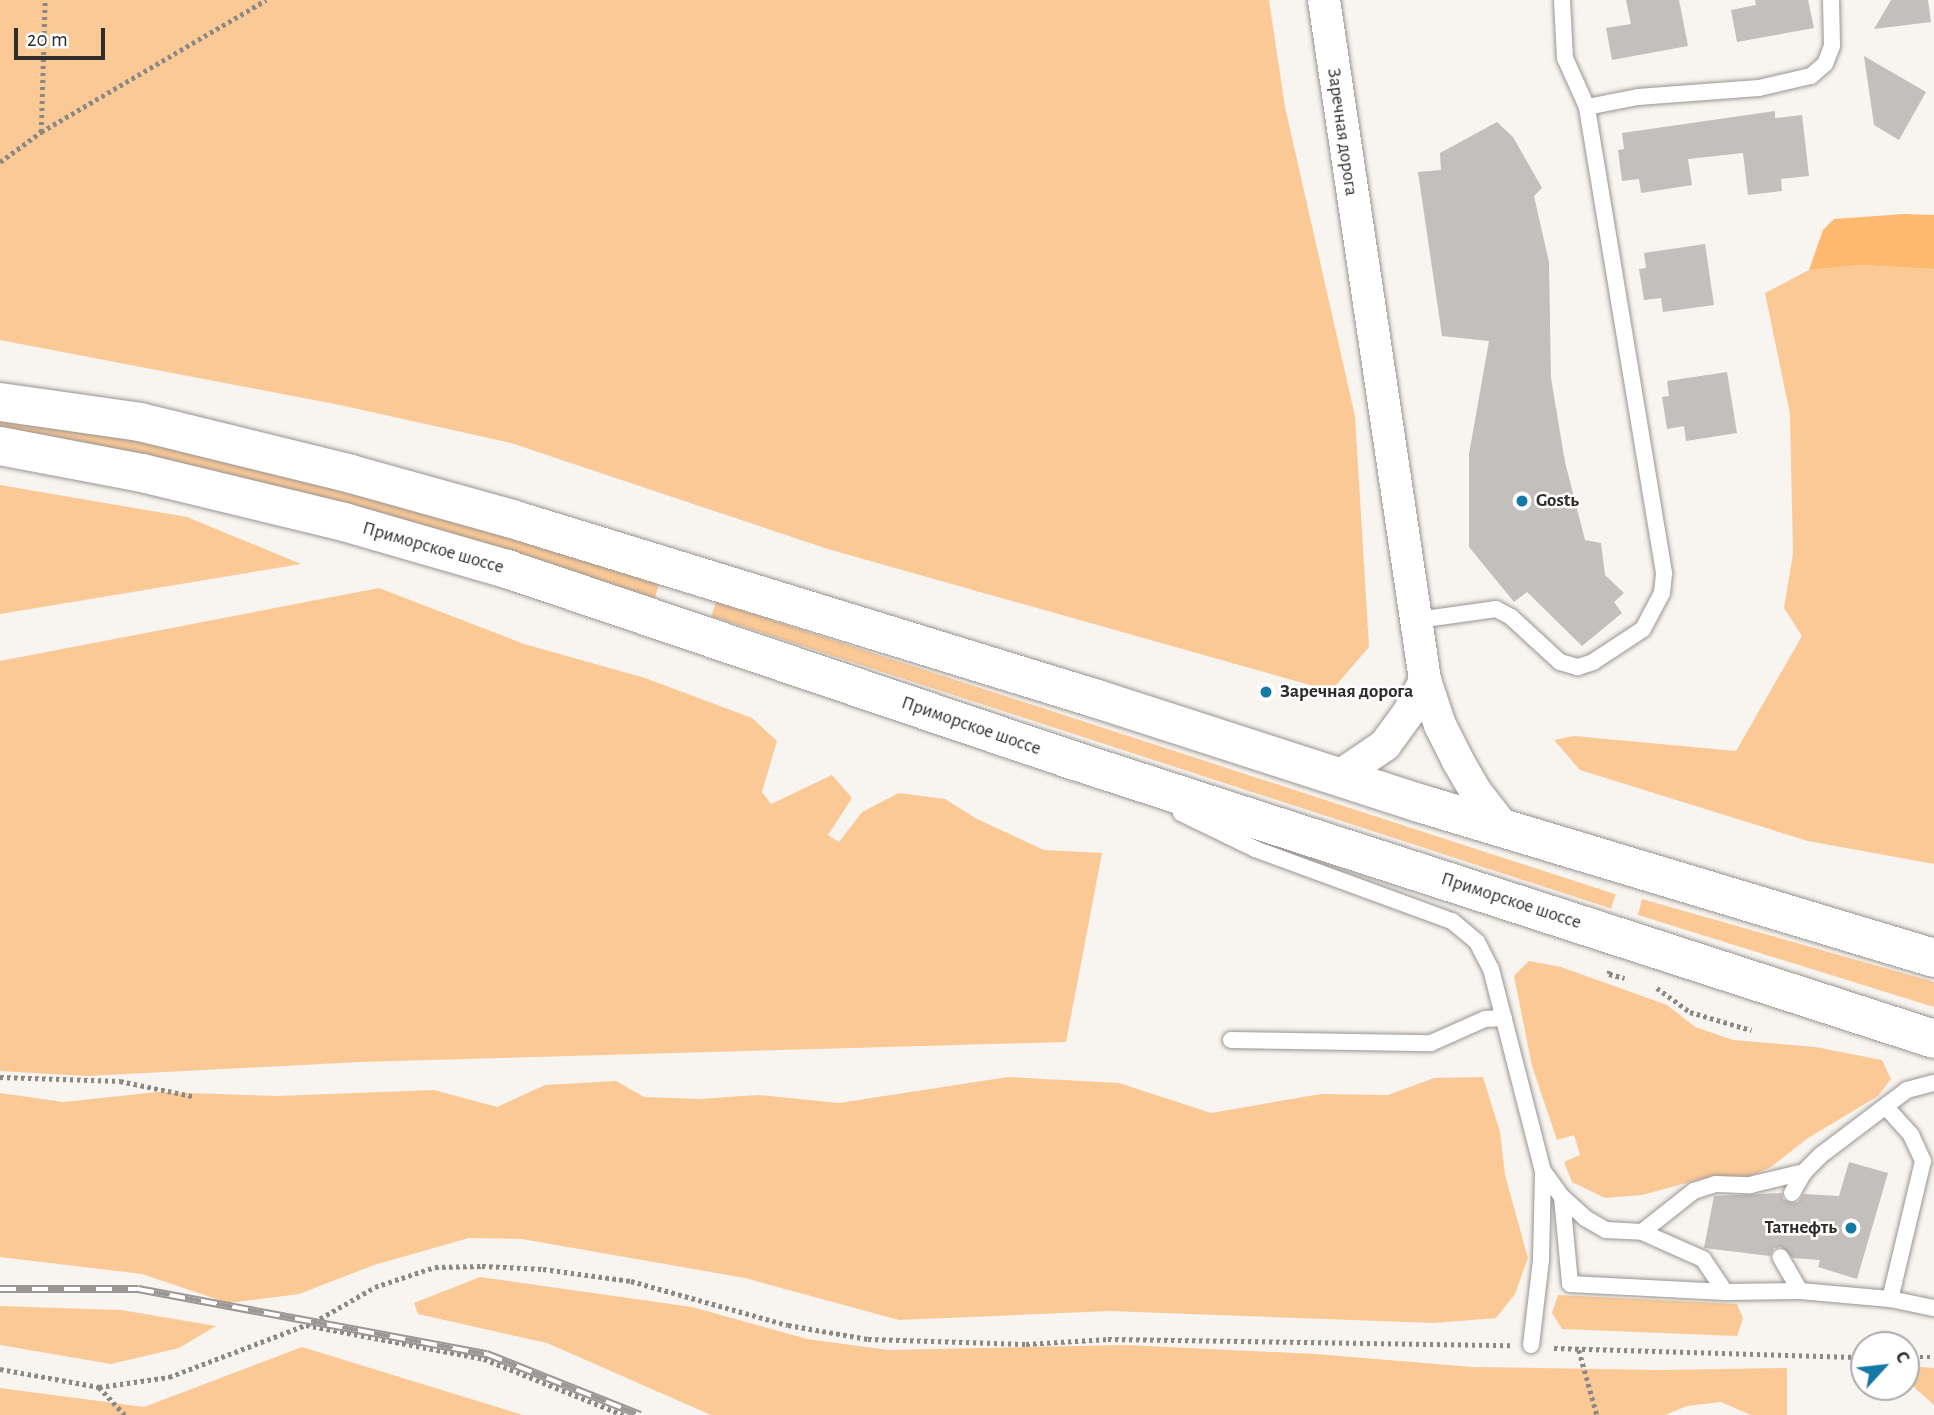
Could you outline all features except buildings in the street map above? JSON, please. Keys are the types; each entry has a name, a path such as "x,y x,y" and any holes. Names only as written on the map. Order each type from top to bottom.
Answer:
{"highway":[{"path":"0,402 140,422 338,471 512,519 1338,777 1934,957"},
{"name":"Приморское шоссе","path":"0,446 142,473 344,523 507,569 1075,761 1934,1040"},
{"path":"676,626 692,574"}],"street":[{"name":"Заречная дорога","path":"1324,0 1425,680 1440,725 1458,761 1476,792 1504,828"},
{"path":"1338,777 1385,745 1409,712 1425,680"}],"lane":[{"path":"1418,620 1496,609 1511,617 1560,662 1578,667 1594,662 1643,629 1662,593 1664,573 1587,107 1565,58 1562,0"},
{"path":"1587,107 1638,97 1759,88 1811,76 1825,65 1832,46 1831,0"},
{"path":"1075,761 1255,849 1452,921 1477,942 1486,960 1504,1018 1544,1171 1541,1260 1531,1345"},
{"path":"1231,1040 1431,1043 1485,1019 1504,1018"},
{"path":"1791,1193 1804,1172 1821,1155 1907,1090 1934,1083"},
{"path":"1886,1107 1912,1135 1929,1163 1890,1299"},
{"path":"1544,1171 1562,1197 1585,1218 1606,1230 1642,1232 1703,1259 1725,1292"},
{"path":"1642,1232 1694,1191 1716,1184 1750,1185 1804,1172"},
{"path":"1562,1197 1570,1284 1725,1292 1800,1291 1890,1299 1934,1308"},
{"path":"1780,1257 1800,1291"}],"path":[{"path":"41,132 45,0"},
{"path":"0,162 41,132 266,0"},
{"path":"0,1077 120,1081 192,1096"},
{"path":"0,1368 99,1387 169,1377 305,1325 375,1287 435,1267 482,1266 543,1269 631,1281 788,1325 868,1339 1026,1344 1108,1339 1531,1345 1580,1350 1850,1357"},
{"path":"305,1325 484,1359 623,1415"},
{"path":"1580,1350 1597,1415"},
{"path":"99,1387 125,1415"}],"shaded area":[{"path":"0,0 1269,0 1285,107 1355,416 1369,647 1331,691 828,549 511,443 340,405 0,340"},
{"path":"1904,214 1934,215 1934,269 1860,265 1809,270 1823,230 1834,219"},
{"path":"1860,265 1934,269 1934,864 1808,841 1580,770 1554,740 1574,736 1736,751 1802,636 1784,608 1793,553 1790,414 1765,293 1809,270"},
{"path":"0,418 141,440 349,490 659,583 655,598 508,550 0,431"},
{"path":"0,485 187,517 301,564 0,614"},
{"path":"379,588 524,644 645,678 752,718 777,741 762,792 771,804 832,775 852,798 828,835 839,842 862,812 899,793 945,799 977,819 1044,850 1102,853 1066,1042 360,1062 87,1076 0,1071 0,661"},
{"path":"716,602 1616,894 1611,909 711,616"},
{"path":"1642,899 1934,982 1934,1007 1638,915"},
{"path":"1529,961 1561,967 1667,1005 1695,1027 1733,1040 1815,1047 1882,1060 1891,1079 1878,1096 1808,1138 1771,1167 1746,1178 1705,1178 1642,1195 1605,1198 1572,1182 1564,1162 1580,1155 1574,1135 1557,1140 1532,1066 1514,976"},
{"path":"1008,1077 1119,1083 1211,1113 1321,1094 1388,1095 1434,1078 1483,1077 1500,1132 1505,1175 1528,1258 1515,1294 1496,1318 1434,1323 1109,1311 899,1320 745,1278 522,1239 469,1238 374,1265 299,1294 228,1303 142,1274 0,1257 0,1093 63,1102 158,1092 277,1096 434,1090 497,1107 545,1085 616,1081 644,1097 699,1099 759,1095 839,1103"},
{"path":"480,1277 692,1307 807,1339 888,1350 1126,1345 1315,1354 1473,1367 1662,1370 1787,1368 1787,1415 1751,1415 1721,1402 1687,1406 1665,1415 711,1415 547,1343 418,1314 414,1303"},
{"path":"1558,1295 1737,1304 1743,1318 1737,1336 1562,1329 1552,1313"},
{"path":"0,1306 121,1310 216,1326 179,1348 111,1364 0,1345"},
{"path":"302,1347 523,1415 0,1415 0,1388 144,1407"},
{"path":"1920,1367 1934,1368 1934,1405 1920,1393"}],"railway":[{"path":"0,1289 138,1289 487,1354 640,1415"}],"place":[{"name":"Gostь","path":"1522,501"},
{"name":"Заречная дорога","path":"1266,692"},
{"name":"Татнефть","path":"1851,1228"}]}
